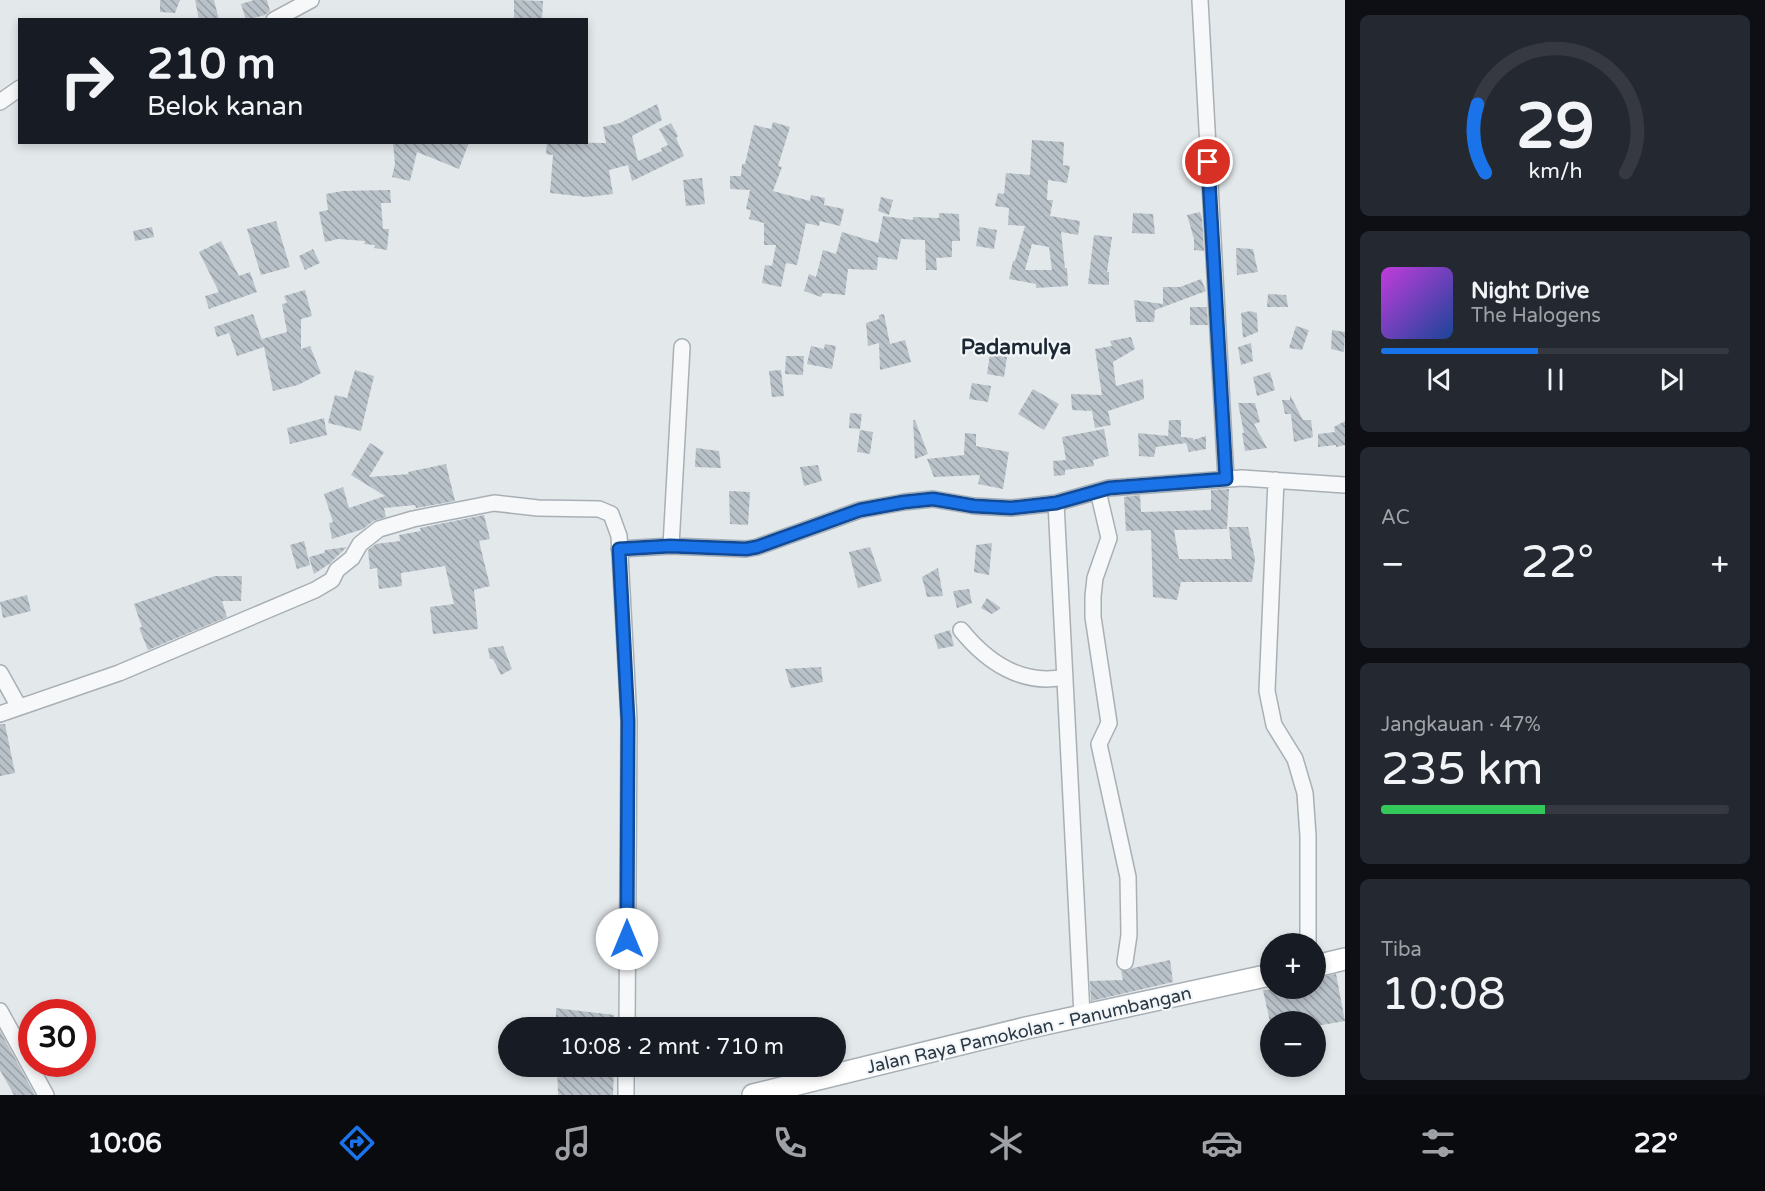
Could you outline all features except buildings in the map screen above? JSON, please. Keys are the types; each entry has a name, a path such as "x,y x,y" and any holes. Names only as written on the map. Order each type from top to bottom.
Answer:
{"main road":[{"path":"1326,964 1345,959"},
{"name":"Jalan Raya Pamokolan - Panumbangan","path":"753,1095 1082,1015 1260,977"}],"street":[{"path":"278,18 311,0"},
{"path":"1200,0 1226,479"},
{"path":"0,102 18,89"},
{"path":"670,546 682,347"},
{"path":"619,549 670,546 746,549 860,510 933,499 974,506 1011,508 1056,503 1098,491 1141,485 1226,479 1345,485"},
{"path":"1276,480 1267,690 1274,725 1295,759 1305,794 1308,836 1308,933"},
{"path":"1098,491 1109,538 1095,578 1093,596 1093,617 1109,723 1099,744 1128,878 1129,935 1125,962"},
{"path":"0,714 119,673 315,590 332,580 337,570 352,558 360,544 379,529 413,519 494,503 538,508 599,509 611,514 619,536 628,721 627,1017"},
{"path":"1056,503 1082,1015"},
{"path":"961,630 971,642 1011,672 1032,679 1049,680 1065,677"},
{"path":"0,674 19,707"},
{"path":"0,1011 46,1095"},
{"path":"626,1077 626,1095"}],"district":[{"name":"Padamulya","path":"1016,347"}],"route":[{"path":"627,939 628,721 619,549 670,546 746,549 860,510 904,502 933,499 974,506 1011,508 1056,503 1109,488 1226,479 1208,162"}]}
